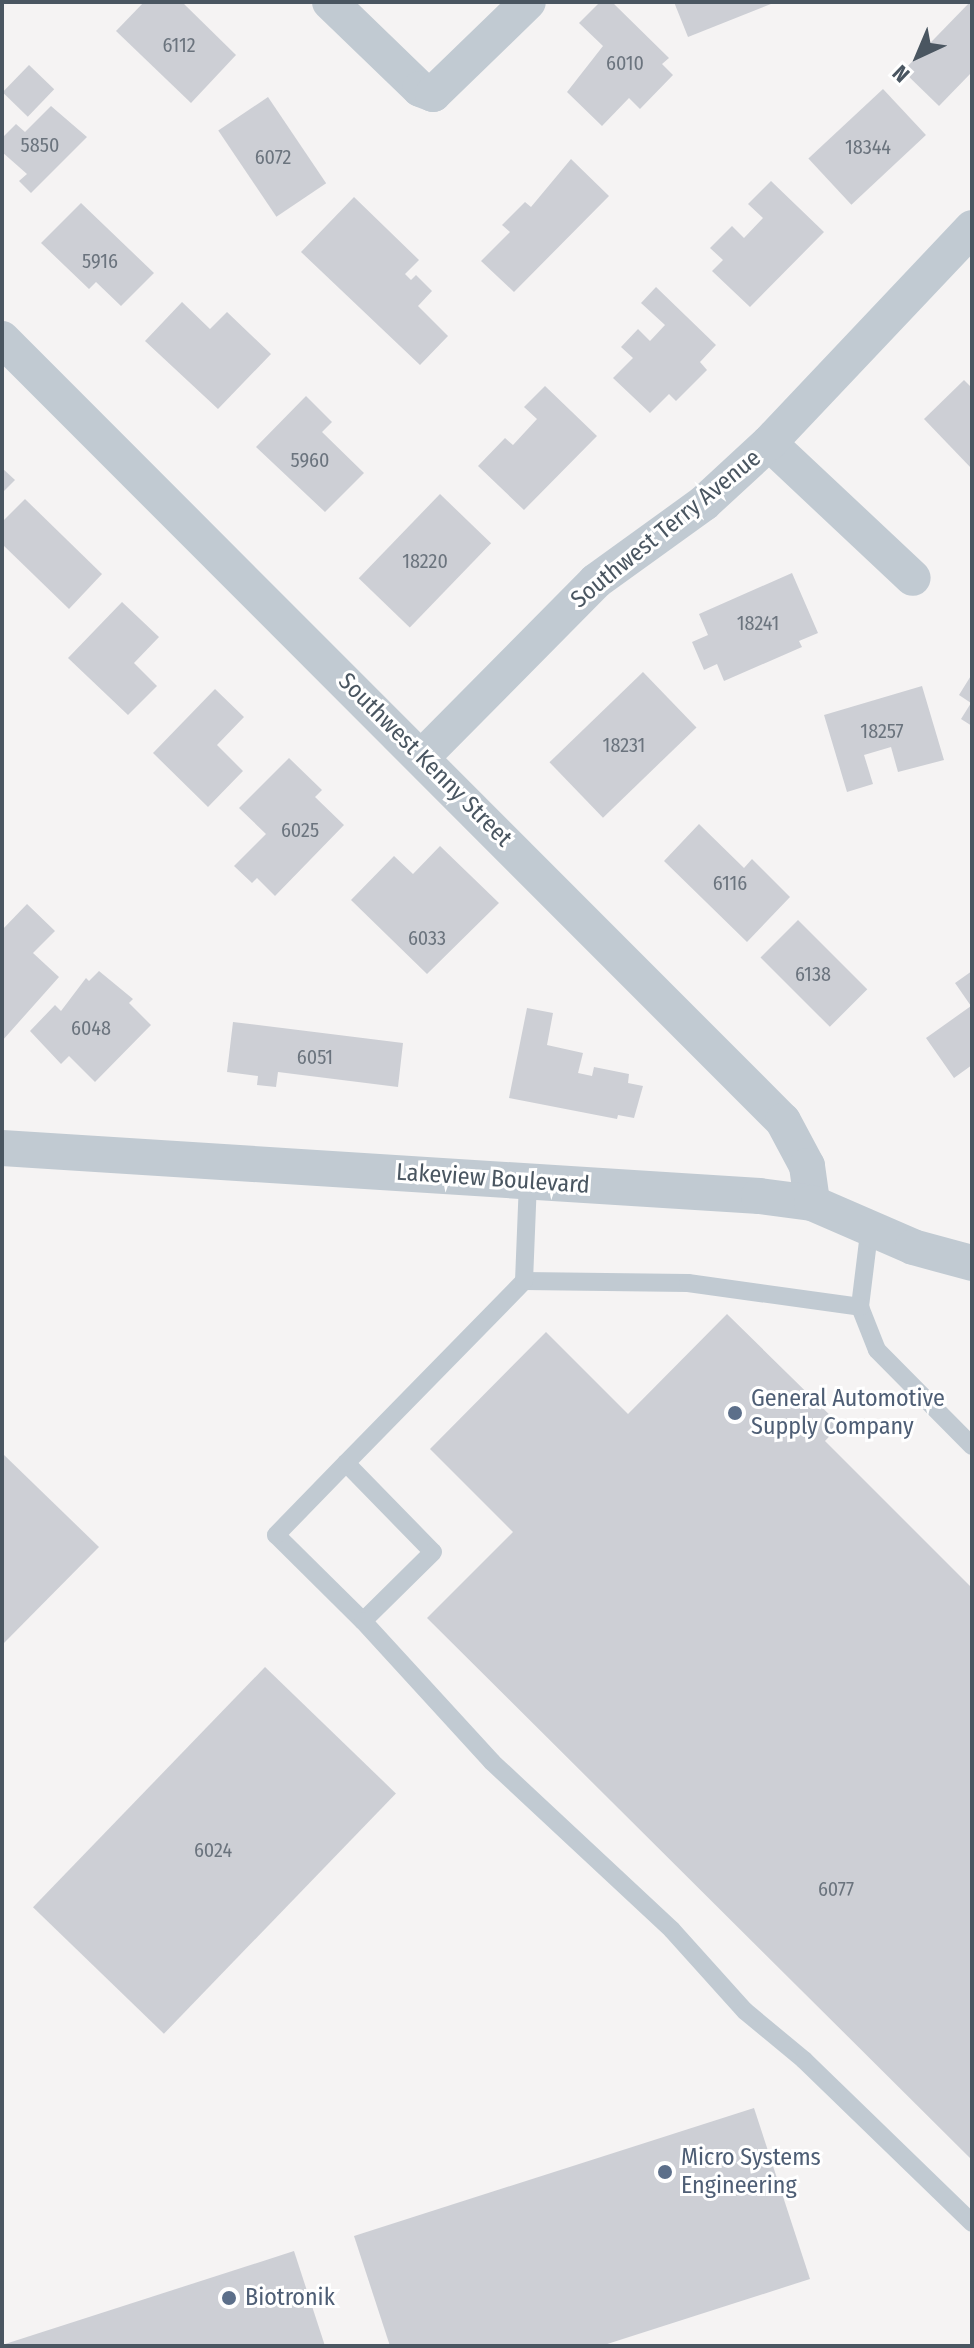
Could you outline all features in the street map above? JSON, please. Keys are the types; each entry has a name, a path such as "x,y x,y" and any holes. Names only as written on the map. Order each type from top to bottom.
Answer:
{"street":[{"path":"330,2 420,89 433,94 528,2"},
{"name":"Southwest Terry Avenue","path":"422,757 596,581 704,503 769,443 972,228"},
{"name":"Southwest Kenny Street","path":"2,339 783,1121 807,1166 812,1203"},
{"path":"769,443 913,578"},
{"name":"Lakeview Boulevard","path":"2,1148 528,1181 812,1203 870,1225 913,1247 972,1263"}],"lane":[{"path":"528,1181 524,1281 276,1535 363,1621 492,1762 672,1930 745,2011 804,2060 972,2223"},
{"path":"870,1225 860,1307 877,1350 972,1446"},
{"path":"524,1281 688,1283 860,1307"},
{"path":"346,1463 433,1552 363,1621"}],"building":[{"path":"144,2 182,2 236,55 191,103 116,31"},
{"path":"600,2 612,2 669,58 662,64 673,75 640,109 629,98 602,126 567,92 603,46 579,23"},
{"path":"674,2 776,2 688,37"},
{"path":"970,2 972,72 939,106 903,71"},
{"path":"29,65 54,89 28,117 3,92"},
{"path":"883,89 926,135 851,205 808,159"},
{"path":"268,97 326,183 276,217 218,131"},
{"path":"51,106 87,137 31,193 19,181 27,174 2,152 2,138 16,124 25,132"},
{"path":"571,159 609,196 514,292 481,261 510,232 502,225 525,202 531,207"},
{"path":"771,181 824,232 750,307 712,271 723,260 710,248 732,226 744,238 763,218 748,204"},
{"path":"354,197 419,260 405,274 411,280 416,275 432,291 418,306 448,336 420,365 301,252"},
{"path":"81,203 154,273 121,306 96,282 89,289 41,243"},
{"path":"656,287 716,345 700,362 707,370 676,401 669,394 650,413 613,378 633,358 621,347 638,329 650,341 665,325 641,303"},
{"path":"182,302 210,329 227,312 271,354 218,409 145,341"},
{"path":"964,380 972,388 972,469 924,419"},
{"path":"545,386 597,436 524,510 478,466 505,438 513,445 537,419 524,407"},
{"path":"306,396 332,422 322,432 364,473 325,512 256,447"},
{"path":"2,468 15,480 2,493"},
{"path":"440,494 491,543 410,627 359,578"},
{"path":"25,499 102,574 69,609 2,544 2,522"},
{"path":"792,573 818,633 799,641 802,647 724,681 717,664 704,670 692,642 708,635 699,614"},
{"path":"122,602 159,637 134,663 157,686 128,715 68,658"},
{"path":"643,672 696,727 603,818 549,762"},
{"path":"972,674 972,726 961,719 971,703 959,695"},
{"path":"922,686 944,760 898,772 891,747 864,755 873,784 847,792 824,715"},
{"path":"215,689 244,717 217,745 243,771 208,807 153,753"},
{"path":"289,758 322,790 315,797 344,825 275,896 257,878 252,883 234,866 266,834 239,808"},
{"path":"699,824 744,868 752,859 790,897 747,942 664,861"},
{"path":"440,846 499,903 427,974 351,900 394,856 413,874"},
{"path":"27,904 55,931 33,953 59,977 2,1041 2,930"},
{"path":"798,920 867,989 830,1027 761,957"},
{"path":"99,971 133,999 129,1003 151,1025 95,1082 69,1056 61,1064 30,1031 55,1005 61,1011 86,978 89,981"},
{"path":"972,971 972,1065 954,1078 926,1038 971,1006 955,983"},
{"path":"527,1008 553,1013 547,1045 583,1053 578,1073 592,1076 594,1067 629,1074 628,1083 643,1086 634,1118 618,1115 617,1119 509,1098"},
{"path":"233,1022 403,1043 398,1087 278,1072 276,1087 257,1085 258,1076 227,1072"},
{"path":"727,1314 840,1425 825,1441 972,1588 972,2160 427,1618 513,1532 430,1449 546,1332 628,1414"},
{"path":"2,1453 99,1547 2,1645"},
{"path":"265,1667 396,1793 164,2034 33,1907"},
{"name":"Micro Systems Engineering","path":"754,2108 810,2279 601,2346 390,2346 354,2236"},
{"name":"Biotronik","path":"294,2251 325,2346 2,2346 2,2345"}],"place":[{"name":"General Automotive Supply Company","path":"735,1413"},
{"name":"Micro Systems Engineering","path":"665,2172"},
{"name":"Biotronik","path":"229,2298"}]}
